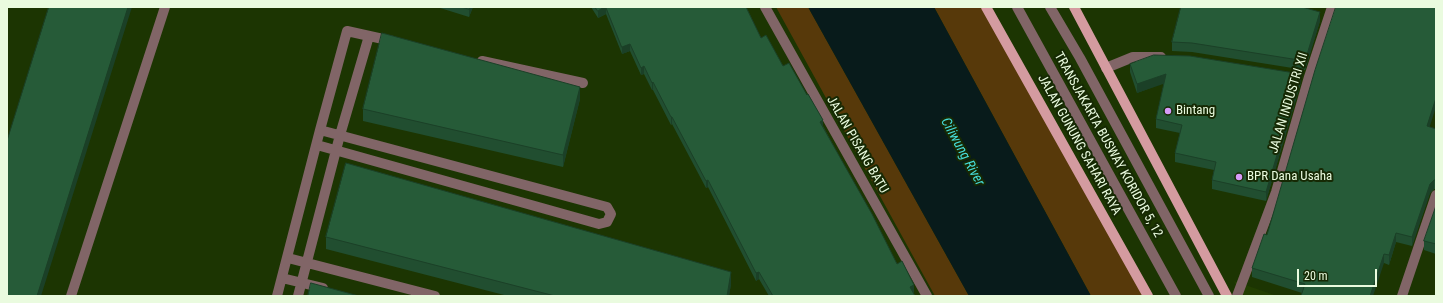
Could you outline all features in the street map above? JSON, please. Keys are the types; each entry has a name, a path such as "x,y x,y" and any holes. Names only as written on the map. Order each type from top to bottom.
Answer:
{"main road":[{"name":"JALAN GUNUNG SAHARI RAYA","path":"986,7 1148,296"},
{"path":"1074,7 1226,296"}],"street":[{"path":"70,296 165,7"},
{"name":"JALAN PISANG BATU","path":"765,7 927,296"},
{"name":"TRANSJAKARTA BUSWAY KORIDOR 5, 12","path":"1017,7 1176,296"},
{"name":"TRANSJAKARTA BUSWAY KORIDOR 5, 12","path":"1050,7 1209,296"},
{"name":"JALAN INDUSTRI XII","path":"1237,296 1276,192 1305,77 1332,7"},
{"path":"277,296 347,31 400,43"},
{"path":"298,296 340,135 369,36"},
{"path":"1106,68 1133,57 1169,58"},
{"path":"476,60 583,83"},
{"path":"316,145 599,224 607,222 611,214 607,207 320,130"},
{"path":"1402,296 1436,196"},
{"path":"288,258 435,296"},
{"path":"282,278 330,290"}],"shaded area":[{"path":"776,7 808,7 969,296 935,296"},
{"path":"934,7 986,7 1148,296 1091,296"},
{"path":"1234,281 1277,296 1241,296"}],"water":[{"name":"Ciliwung River","path":"808,7 934,7 1091,296 969,296"}],"building":[{"path":"49,7 128,7 37,296 7,296 7,141"},
{"path":"595,7 604,7 598,11"},
{"path":"606,7 746,7 761,38 766,35 783,66 789,63 807,95 808,94 823,120 820,122 872,214 897,264 902,261 914,285 910,287 915,296 773,296 759,272 756,273 708,180 706,181 644,66 641,68 630,44 622,47"},
{"path":"1181,7 1302,7 1320,12 1305,61 1192,43 1172,42"},
{"path":"1336,7 1436,7 1436,98 1427,126 1436,129 1436,180 1430,184 1412,237 1396,233 1389,255 1384,254 1370,296 1301,296 1305,284 1252,268 1264,234 1267,235 1315,70"},
{"path":"382,33 580,87 563,155 363,109"},
{"path":"1154,55 1190,56 1301,74 1266,192 1212,180 1216,162 1175,153 1182,125 1156,119 1166,74 1137,84 1130,64"},
{"path":"346,163 731,272 727,296 555,296 326,237"},
{"path":"1436,206 1436,244 1424,241"},
{"path":"311,283 359,296 308,296"}],"place":[{"name":"Bintang","path":"1168,111"},
{"name":"BPR Dana Usaha","path":"1239,177"}]}
